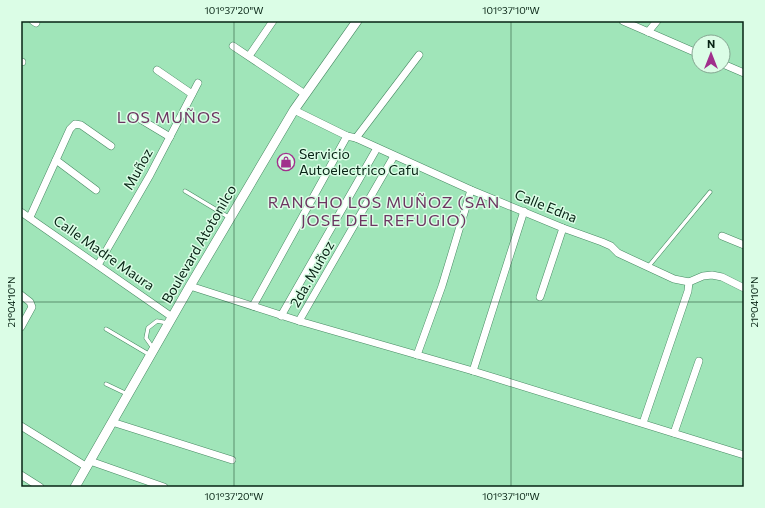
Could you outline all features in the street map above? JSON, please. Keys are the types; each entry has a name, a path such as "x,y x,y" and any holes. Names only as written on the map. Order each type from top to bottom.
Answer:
{"street":[{"path":"248,56 273,21"},
{"path":"624,21 691,51"},
{"path":"648,32 657,21"},
{"name":"Boulevard Atotonilco","path":"75,487 190,286 294,110 353,23"},
{"path":"233,46 305,94"},
{"path":"356,138 419,55"},
{"path":"731,68 744,74"},
{"path":"157,70 192,94"},
{"name":"Muñoz","path":"98,265 170,137 198,83"},
{"name":"Calle Edna","path":"294,110 347,136 356,138 471,190 611,246 618,253 674,279 689,282"},
{"path":"135,116 170,137"},
{"path":"30,217 70,129 75,124 81,125 111,146"},
{"path":"252,306 347,136"},
{"path":"282,316 377,148"},
{"name":"2da. Muñoz","path":"299,322 394,156"},
{"path":"56,160 96,190"},
{"path":"417,355 442,286 471,190"},
{"name":"Calle Madre Maura","path":"21,212 98,265 171,320"},
{"path":"473,371 524,212"},
{"path":"540,297 563,228"},
{"path":"722,236 744,245"},
{"path":"643,423 688,291 689,282 704,276 712,275 722,277 744,288"},
{"path":"190,286 299,322 473,371 744,455"},
{"path":"21,295 30,302 32,307 21,327"},
{"path":"674,433 699,361"},
{"path":"112,422 232,460"},
{"path":"21,426 88,464 164,487"},
{"path":"21,475 40,487"}],"lane":[{"path":"185,191 230,219"},
{"path":"648,267 710,192"},
{"path":"153,352 146,340 148,328 158,322 171,320"},
{"path":"106,329 153,352"},
{"path":"106,384 128,395"}],"place":[{"name":"Servicio Autoelectrico Cafu","path":"286,162"}],"district":[{"name":"LOS MUÑOS","path":"169,117"},
{"name":"RANCHO LOS MUÑOZ (SAN JOSE DEL REFUGIO)","path":"384,211"}]}
